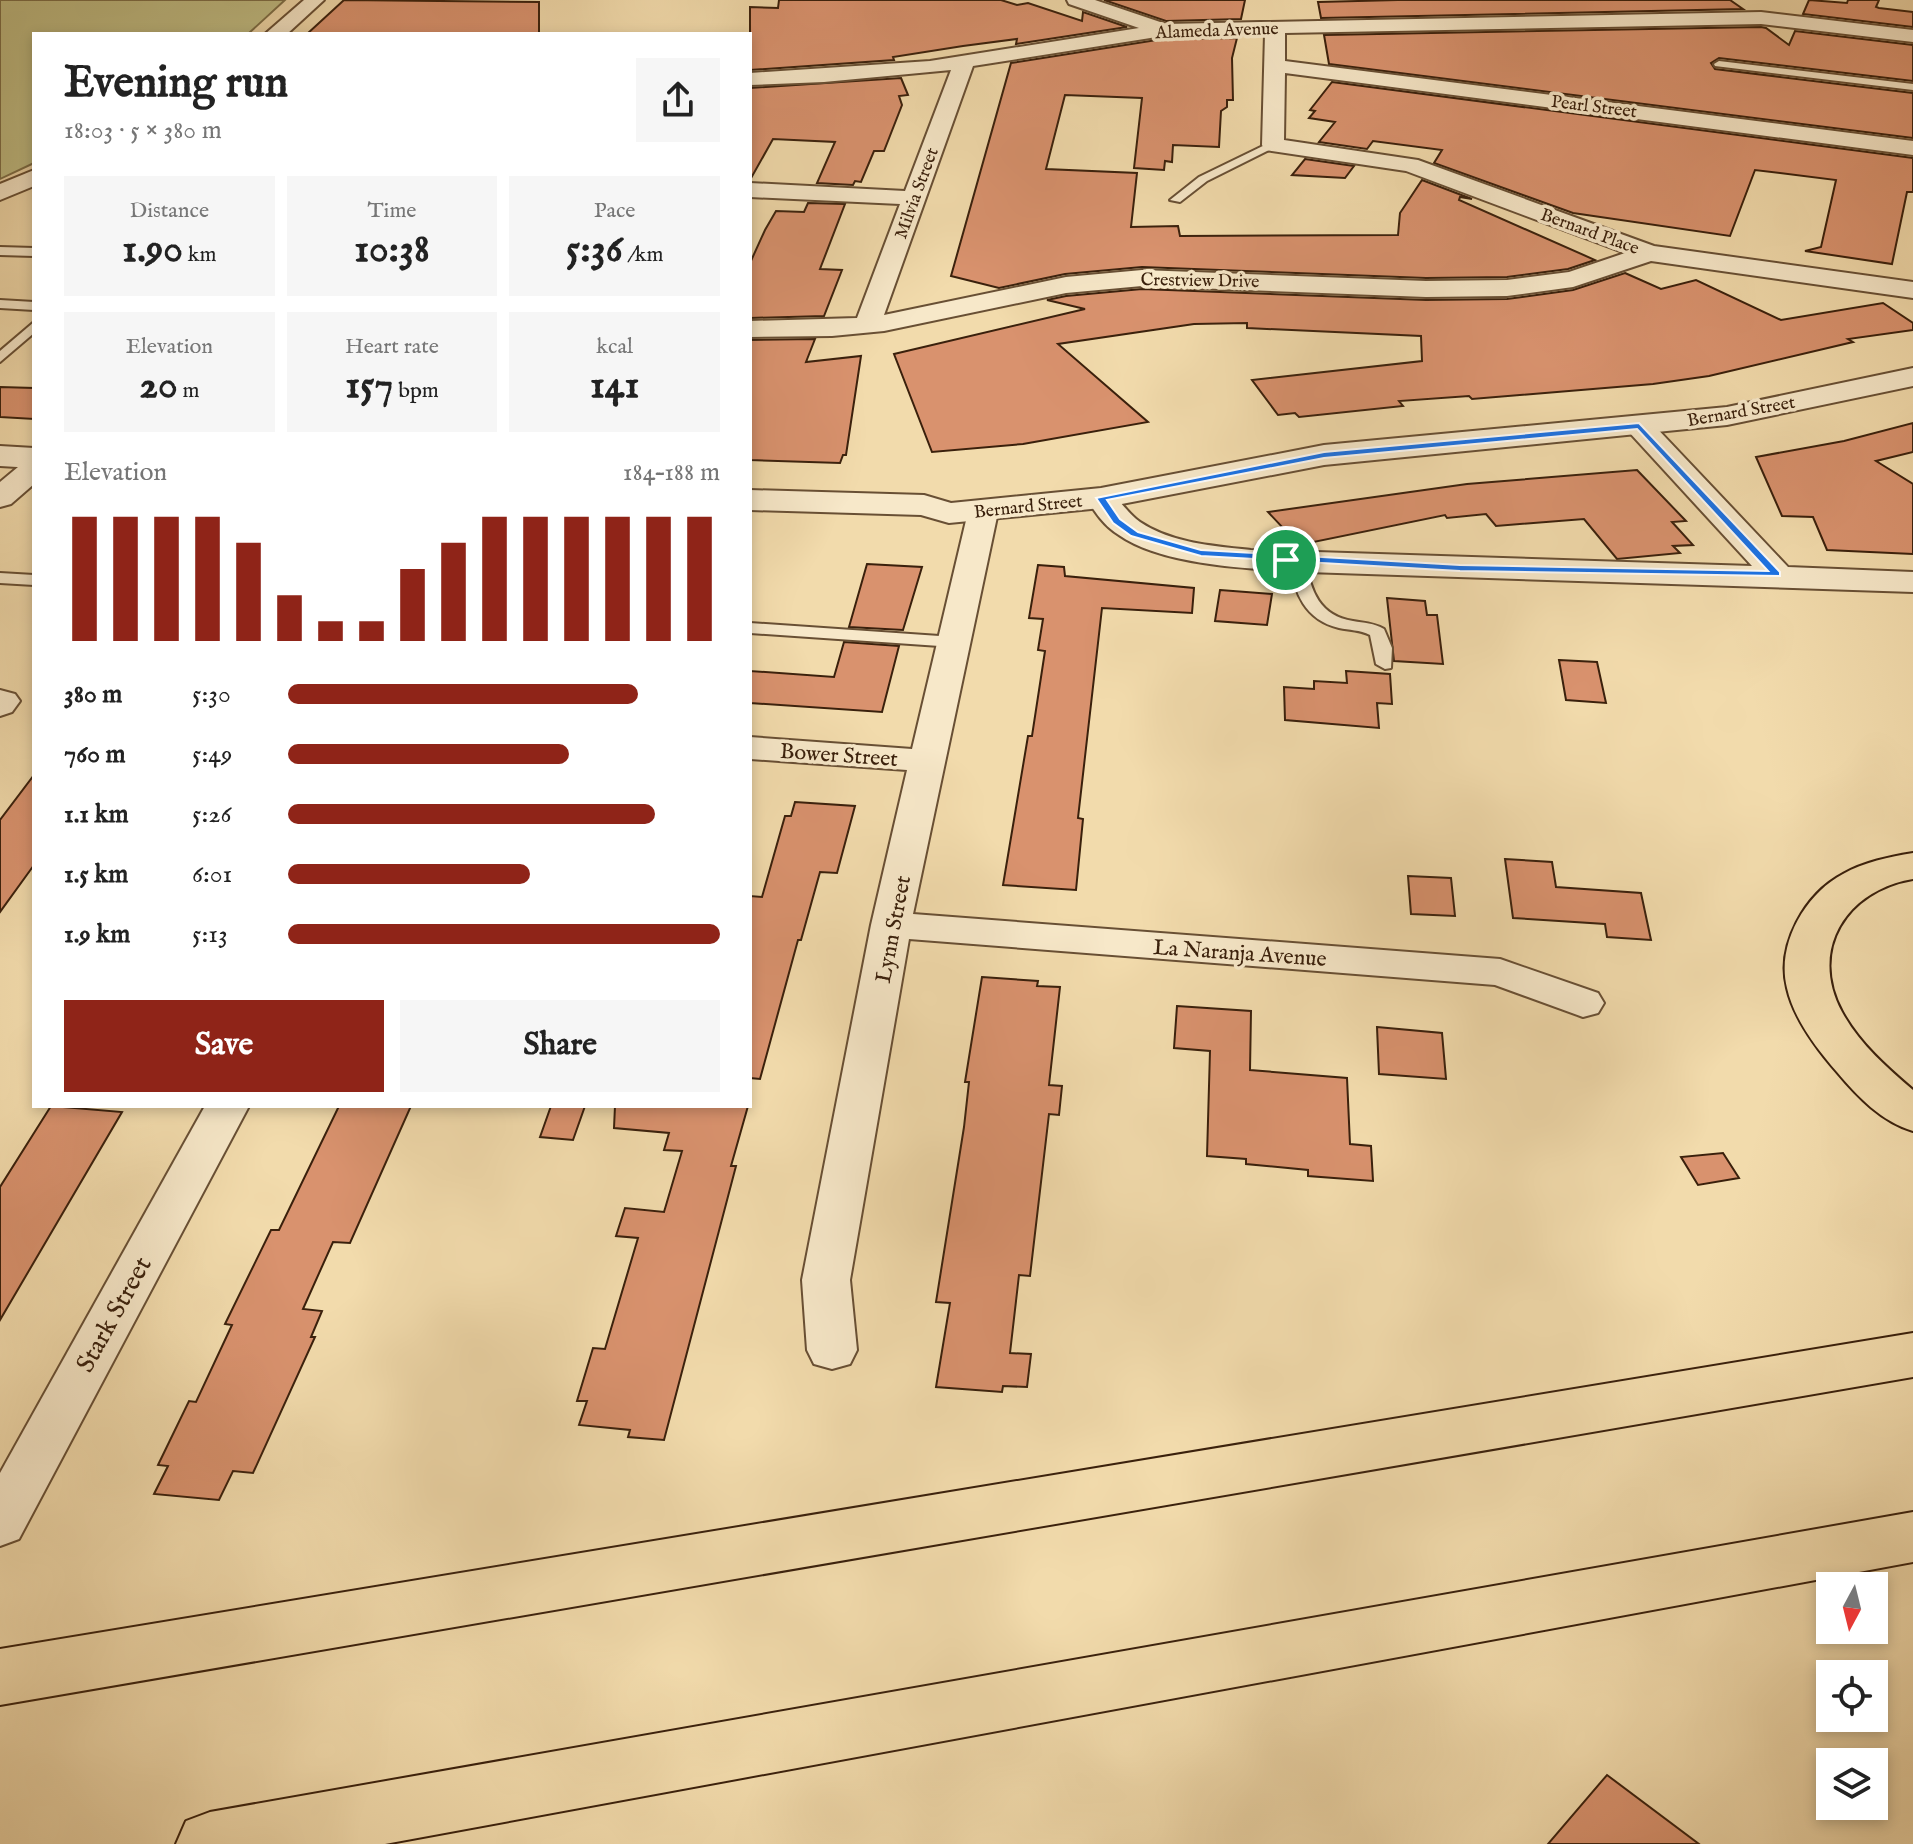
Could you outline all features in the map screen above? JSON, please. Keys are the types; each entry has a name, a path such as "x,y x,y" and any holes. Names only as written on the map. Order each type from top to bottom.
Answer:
{"highway":[{"path":"1913,866 1892,869 1852,885 1827,907 1813,935 1807,969 1815,999 1831,1032 1858,1068 1913,1114"},
{"path":"0,1677 1913,1355"},
{"path":"210,1844 1913,1537"}],"street":[{"path":"277,32 315,0"},
{"path":"1076,0 1163,30"},
{"path":"1605,0 1626,21"},
{"path":"1770,0 1782,20"},
{"name":"Alameda Avenue","path":"752,79 878,72 1163,30 1761,18 1913,36"},
{"path":"1273,145 1275,28"},
{"name":"Milvia Street","path":"867,325 965,61"},
{"name":"Pearl Street","path":"1275,66 1913,148"},
{"name":"Bernard Place","path":"1273,145 1410,165 1649,253 1913,290"},
{"path":"0,193 32,178"},
{"path":"752,190 914,198"},
{"name":"Crestview Drive","path":"752,329 867,325 928,316 1025,292 1104,281 1193,278 1426,289 1507,288 1573,279 1649,253"},
{"name":"Bernard Street","path":"752,522 923,525 966,512 1101,498 1324,455 1727,416 1913,377"},
{"path":"1639,426 1777,574"},
{"path":"0,456 21,477"},
{"path":"1101,498 1116,521 1135,534 1201,553 1460,568 1777,574 1913,582"},
{"name":"Bernard Street","path":"752,500 924,505 966,512"},
{"name":"Lynn Street","path":"832,1350 826,1280 891,925 954,642 966,512"},
{"name":"Bower Street","path":"752,748 928,761"},
{"name":"La Naranja Avenue","path":"891,925 1500,972 1583,1003"},
{"name":"Stark Street","path":"0,1523 226,1108"}],"lane":[{"path":"1719,64 1913,87"},
{"path":"1176,200 1203,179 1273,145"},
{"path":"0,251 32,252"},
{"path":"0,304 32,306"},
{"path":"0,358 32,328"},
{"path":"1298,561 1307,603 1326,619 1374,630 1382,640 1385,664"},
{"path":"0,578 32,580"},
{"path":"752,628 954,642"}],"shaded area":[{"path":"0,0 285,0 250,32 32,32 32,164 0,179"}],"building":[{"path":"344,0 539,2 539,32 309,32"},
{"path":"779,0 1001,0 1017,5 1028,3 1082,21 1083,12 1127,27 1016,44 1017,39 963,46 893,57 894,60 752,70 750,7 778,8"},
{"path":"1104,0 1245,0 1241,19 1166,21"},
{"path":"1730,0 1743,9 1321,18 1318,2"},
{"path":"1809,0 1847,3 1848,0 1879,0 1876,7 1913,12 1913,27 1803,14"},
{"path":"1761,27 1789,45 1795,31 1913,45 1913,81 1719,58 1711,63 1715,69 1913,93 1913,138 1329,64 1324,35"},
{"path":"1237,38 1232,58 1233,100 1227,100 1227,107 1221,111 1219,147 1173,145 1172,162 1165,161 1164,170 1134,168 1142,98 1065,95 1046,169 1137,173 1131,227 1178,226 1180,236 1398,235 1400,213 1422,180 1472,199 1460,197 1459,200 1595,260 1568,269 1507,277 1426,278 1142,267 1065,274 999,288 951,276 1011,63 1163,39"},
{"path":"901,78 908,95 899,96 902,105 884,151 874,151 861,182 855,181 853,185 817,183 835,142 773,139 752,176 752,88"},
{"path":"1332,82 1913,158 1913,192 1907,192 1892,264 1805,251 1821,247 1836,180 1755,170 1730,236 1573,213 1434,163 1442,150 1373,141 1367,149 1319,142 1335,122 1309,118 1315,111 1310,110"},
{"path":"1305,159 1354,166 1345,178 1292,175"},
{"path":"808,203 845,204 820,269 842,270 824,316 752,318 752,259 765,230 776,211 804,212"},
{"path":"1625,273 1661,289 1696,280 1781,320 1883,303 1913,323 1913,330 1848,339 1853,342 1709,376 1653,384 1472,399 1469,396 1399,401 1403,406 1299,417 1295,413 1278,415 1252,380 1422,361 1421,336 1247,328 1247,323 1194,324 1058,344 1148,422 1023,444 932,452 894,354 1085,309 1047,300 1066,296 1142,289 1426,300 1507,299 1573,290"},
{"path":"815,339 806,362 861,356 846,455 840,463 752,460 752,340"},
{"path":"0,387 32,388 32,419 0,417"},
{"path":"1913,423 1913,452 1876,461 1913,484 1913,554 1827,550 1813,517 1782,516 1756,457 1844,441"},
{"path":"1637,470 1686,521 1672,522 1693,545 1673,546 1680,553 1617,559 1584,519 1496,526 1486,514 1447,518 1445,515 1299,545 1268,512 1467,484"},
{"path":"867,564 922,567 903,630 849,627"},
{"path":"1038,565 1064,567 1065,576 1194,588 1192,613 1102,608 1078,818 1083,819 1076,890 1003,885 1045,651 1038,650 1043,619 1029,618"},
{"path":"1220,590 1272,594 1267,625 1215,621"},
{"path":"1387,598 1425,601 1427,615 1437,615 1443,664 1394,661"},
{"path":"844,642 899,646 882,712 752,703 752,671 834,677"},
{"path":"1559,660 1597,662 1606,703 1566,700"},
{"path":"1346,671 1390,674 1392,704 1377,703 1379,728 1285,720 1284,687 1314,689 1314,681 1347,683"},
{"path":"32,778 32,868 0,912 0,820"},
{"path":"795,802 855,806 837,873 820,872 760,1079 752,1078 752,896 762,897 785,816 791,816"},
{"path":"1505,859 1552,862 1556,887 1641,893 1651,940 1607,937 1605,924 1513,918"},
{"path":"1408,876 1451,878 1455,916 1411,914"},
{"path":"982,977 1038,981 1037,986 1060,987 1049,1085 1062,1086 1059,1115 1049,1114 1030,1276 1019,1275 1010,1353 1031,1354 1027,1387 1003,1386 1002,1392 936,1387 950,1303 936,1302 964,1127 969,1082 965,1082"},
{"path":"1177,1006 1251,1011 1250,1070 1347,1078 1350,1144 1371,1146 1373,1181 1308,1176 1308,1170 1246,1164 1246,1159 1207,1156 1210,1051 1174,1048"},
{"path":"1377,1027 1442,1033 1446,1079 1379,1074"},
{"path":"50,1108 122,1112 0,1320 0,1187"},
{"path":"338,1108 410,1108 350,1243 333,1242 303,1309 322,1311 311,1337 315,1337 253,1473 233,1471 219,1500 154,1494 168,1466 158,1465 189,1401 196,1402 232,1325 225,1324 271,1230 279,1230"},
{"path":"550,1108 584,1108 573,1140 540,1137"},
{"path":"615,1108 747,1108 731,1166 736,1166 664,1440 628,1437 630,1430 579,1425 587,1401 577,1401 593,1348 605,1349 638,1238 616,1236 625,1208 664,1212 682,1151 664,1150 669,1133 614,1128"},
{"path":"1723,1153 1739,1178 1698,1185 1681,1157"},
{"path":"1607,1775 1699,1844 1548,1844"}],"route":[{"path":"1639,426 1777,574 1460,568 1286,560 1201,553 1165,545 1135,534 1116,521 1101,498 1324,455 1639,426"}]}
